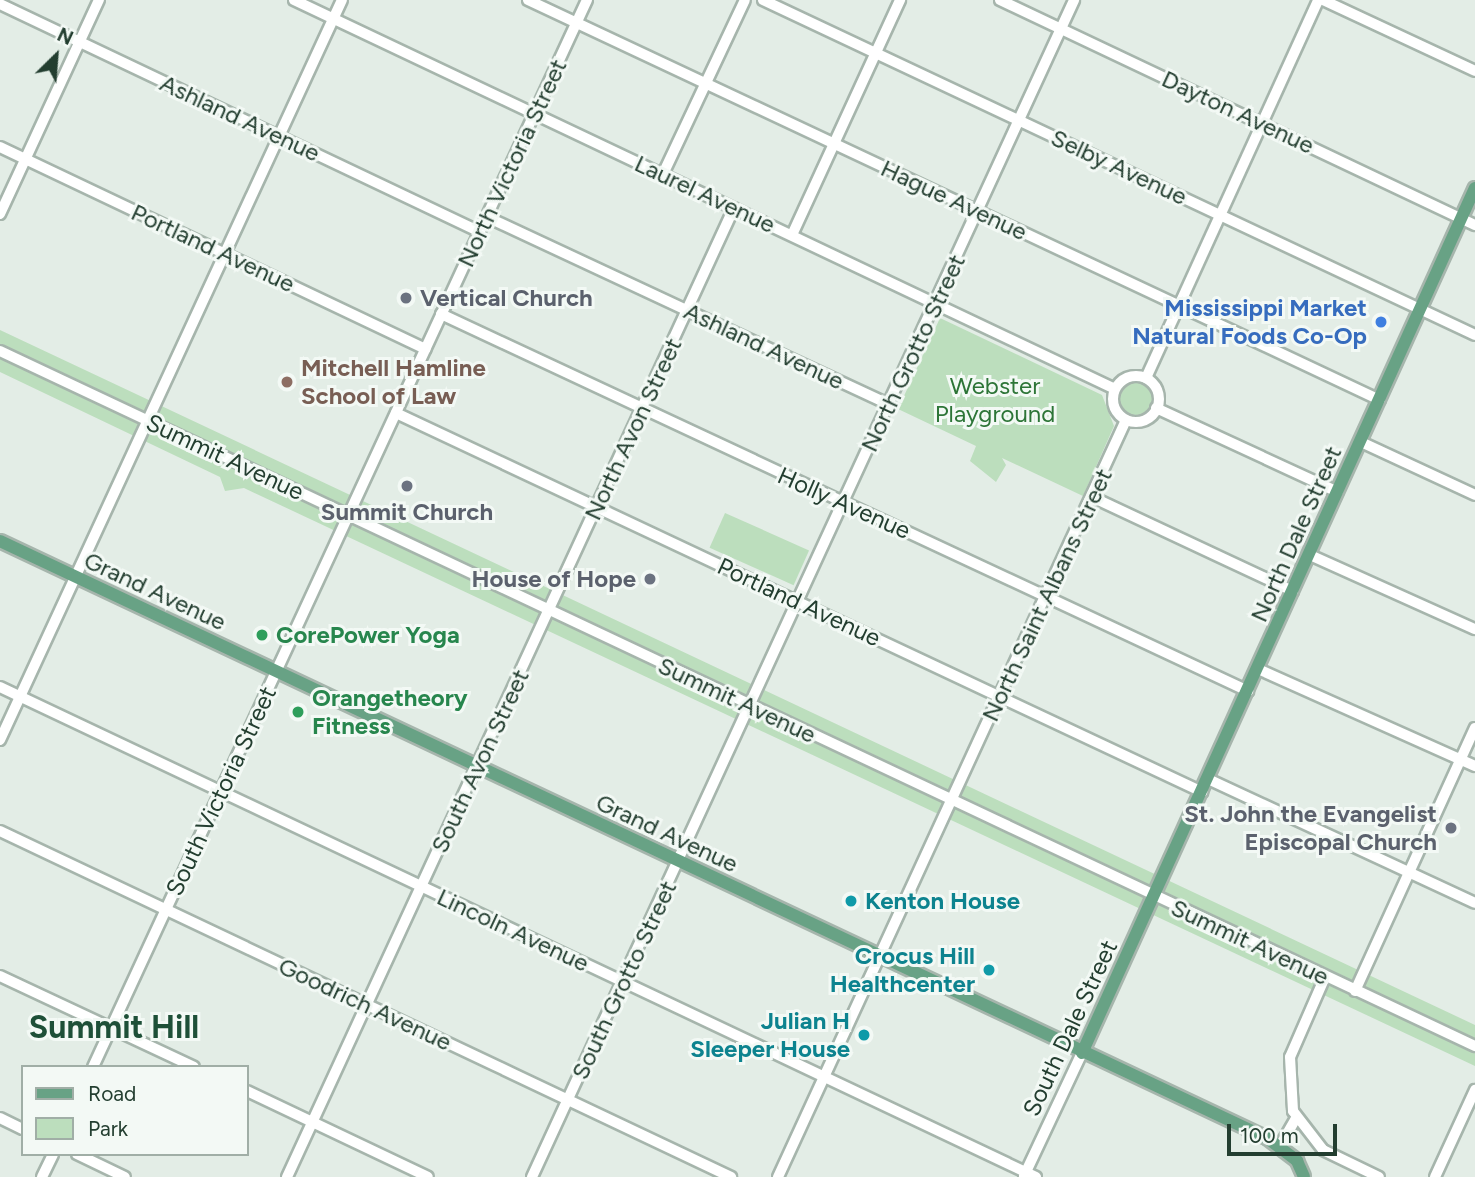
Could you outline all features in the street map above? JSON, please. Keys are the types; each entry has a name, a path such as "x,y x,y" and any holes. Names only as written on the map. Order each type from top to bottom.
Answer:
{"main road":[{"name":"North Dale Street","path":"1154,897 1475,188"},
{"name":"Grand Avenue","path":"0,541 1280,1146 1304,1177"},
{"name":"South Dale Street","path":"1082,1053 1154,897"}],"street":[{"path":"0,214 99,0"},
{"name":"Laurel Avenue","path":"295,0 1115,389"},
{"path":"0,740 342,0"},
{"name":"Hague Avenue","path":"528,0 1380,400"},
{"name":"North Victoria Street","path":"348,516 587,0"},
{"path":"663,174 745,0"},
{"name":"Selby Avenue","path":"763,0 1475,335"},
{"path":"792,235 900,0"},
{"name":"Dayton Avenue","path":"1000,0 1475,225"},
{"name":"North Grotto Street","path":"751,706 1074,0"},
{"path":"1146,378 1318,0"},
{"path":"1323,0 1475,71"},
{"name":"Ashland Avenue","path":"0,4 480,232"},
{"name":"Portland Avenue","path":"0,147 425,349"},
{"name":"North Avon Street","path":"549,612 734,208"},
{"name":"Ashland Avenue","path":"487,217 890,405"},
{"name":"Holly Avenue","path":"441,314 1248,691"},
{"name":"Summit Avenue","path":"0,351 1475,1046"},
{"path":"1128,377 1146,378 1156,389 1156,408 1146,420 1126,420 1116,410 1115,389 1128,377"},
{"path":"1156,408 1338,492"},
{"name":"Portland Avenue","path":"396,413 1202,792"},
{"name":"North Saint Albans Street","path":"778,1177 953,802 1126,420"},
{"path":"1361,442 1475,495"},
{"path":"1092,497 1293,591"},
{"name":"South Victoria Street","path":"94,1065 348,516"},
{"path":"1310,555 1475,629"},
{"name":"South Avon Street","path":"287,1177 549,612"},
{"path":"1258,669 1475,766"},
{"name":"Lincoln Avenue","path":"0,687 1029,1175"},
{"name":"South Grotto Street","path":"532,1177 751,706"},
{"path":"1355,990 1475,728"},
{"path":"1208,779 1475,903"},
{"name":"Goodrich Avenue","path":"0,831 731,1177"},
{"path":"0,976 190,1065"},
{"path":"1325,977 1289,1065 1296,1118 1323,1150 1379,1177"},
{"name":"South Dale Street","path":"1029,1175 1082,1053"},
{"path":"1435,1177 1475,1090"},
{"path":"248,1091 428,1177"},
{"path":"0,1118 21,1128"},
{"path":"1280,1146 1296,1118"},
{"path":"42,1177 52,1156"},
{"path":"80,1156 125,1177"}],"green space":[{"name":"Webster Playground","path":"940,318 1102,395 1114,426 1083,496 1002,458 1006,465 996,482 970,461 976,446 898,409"},
{"path":"0,330 1475,1025 1475,1066 244,488 225,491 220,477 0,372"},
{"path":"1136,381 1148,386 1153,398 1148,410 1136,415 1124,410 1119,398 1124,386"},
{"path":"725,513 809,550 794,585 710,548"}],"place":[{"name":"Vertical Church","path":"406,298"},
{"name":"Mississippi Market Natural Foods Co-Op","path":"1381,322"},
{"name":"Mitchell Hamline School of Law","path":"287,382"},
{"name":"Summit Church","path":"407,486"},
{"name":"House of Hope","path":"650,579"},
{"name":"CorePower Yoga","path":"262,635"},
{"name":"Orangetheory Fitness","path":"298,712"},
{"name":"St. John the Evangelist Episcopal Church","path":"1451,828"},
{"name":"Kenton House","path":"851,901"},
{"name":"Crocus Hill Healthcenter","path":"989,970"},
{"name":"Julian H Sleeper House","path":"864,1035"}],"district":[{"name":"Summit Hill","path":"114,1027"}]}
